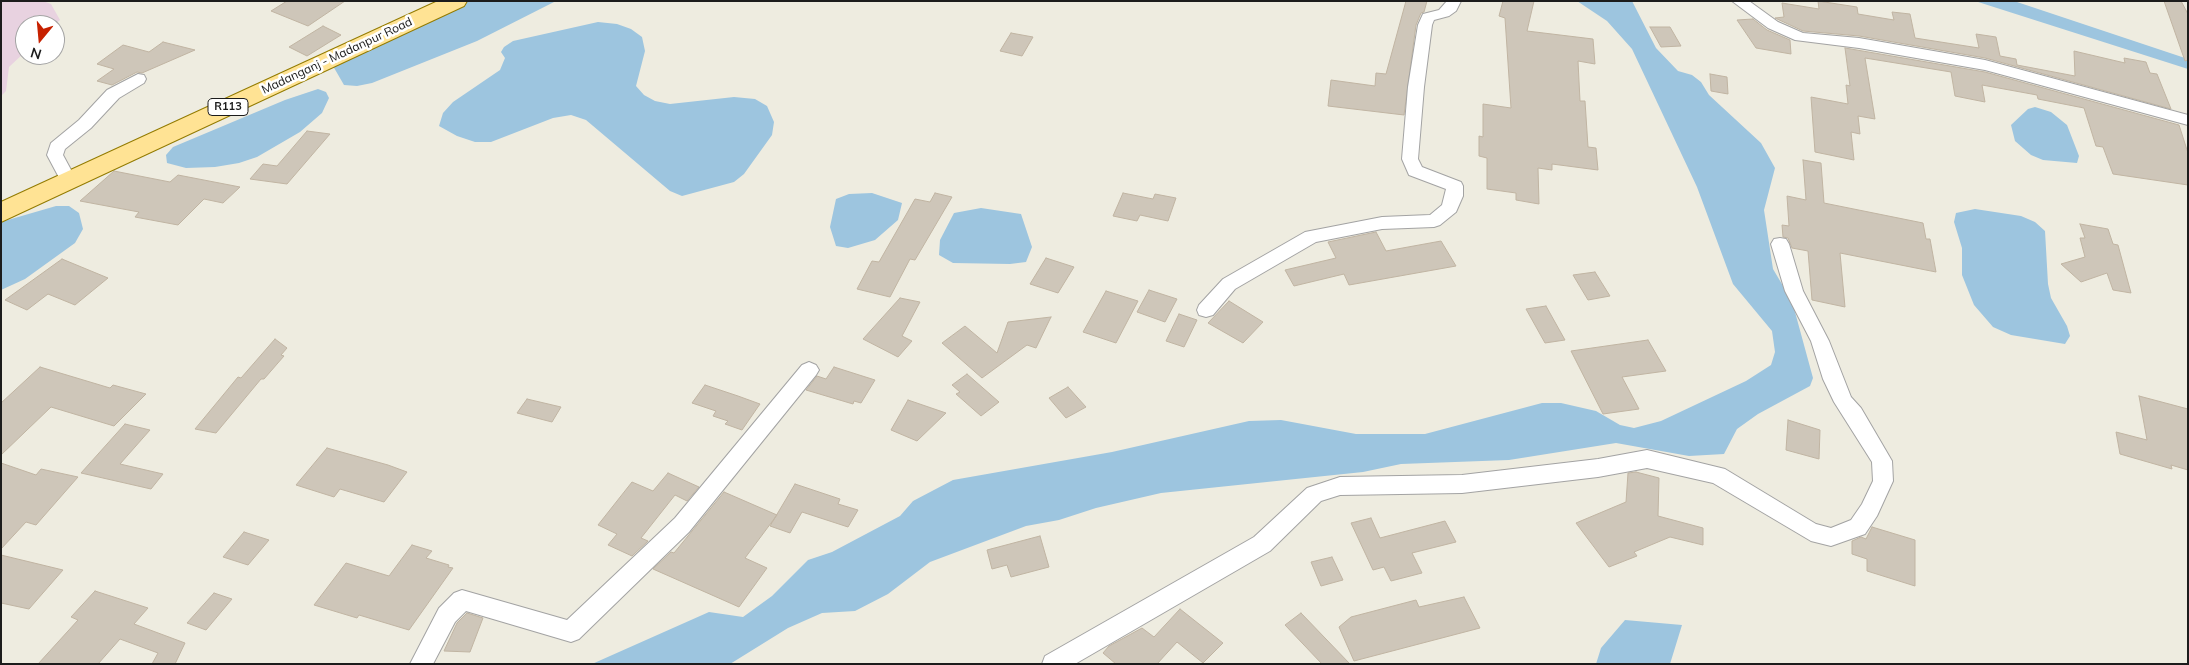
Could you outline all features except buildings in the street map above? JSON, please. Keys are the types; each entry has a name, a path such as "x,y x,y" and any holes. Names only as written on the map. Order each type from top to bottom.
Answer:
{"main road":[{"name":"Madanganj - Madanpur Road","path":"1,213 456,1"}],"street":[{"path":"1206,310 1230,284 1311,237 1382,223 1434,221 1450,208 1455,186 1415,171 1410,160 1416,87 1425,25 1428,17 1444,13 1451,8 1454,1"},
{"path":"1739,1 1773,25 1800,37 1877,45 1985,65 2188,120"},
{"path":"69,180 55,155 57,147 85,124 113,94 138,79"},
{"path":"1053,664 1262,544 1314,494 1340,486 1462,484 1598,468 1647,459 1718,475 1811,532 1831,537 1858,527 1870,510 1883,481 1882,461 1854,414 1844,402 1833,380 1820,341 1794,291 1780,244"},
{"path":"421,664 447,615 462,600 571,632 682,525 809,370"}],"shaded area":[{"path":"1,1 43,1 51,4 57,15 15,15 15,61 9,67 6,91 1,96"}],"water":[{"path":"468,1 556,1 477,41 372,83 357,86 344,85 333,66 354,52"},
{"path":"1577,1 1632,1 1656,48 1678,71 1692,75 1701,82 1709,95 1761,143 1775,168 1764,210 1773,269 1792,301 1813,378 1810,386 1758,414 1737,429 1724,454 1689,456 1616,443 1509,460 1401,464 1363,472 1161,493 1096,508 1059,520 1026,526 930,562 888,594 855,611 822,613 788,628 730,664 592,664 709,612 743,617 772,596 808,560 832,552 900,516 913,501 953,480 1112,452 1249,421 1281,420 1356,434 1425,434 1542,403 1561,403 1596,411 1620,425 1634,428 1661,421 1746,381 1771,365 1775,352 1772,331 1733,284 1697,187 1632,49 1607,21"},
{"path":"1975,1 2014,1 2188,59 2188,69"},
{"path":"598,22 617,24 631,29 642,37 645,51 636,86 644,95 655,101 670,104 734,97 755,99 767,106 774,122 772,135 744,174 734,182 682,196 670,191 586,120 571,115 553,118 491,142 475,142 457,136 439,126 443,113 453,102 500,70 505,58 501,52 504,47 513,41"},
{"path":"318,89 326,92 329,98 322,113 300,132 257,157 239,163 215,167 186,168 167,163 166,155 173,147 285,100"},
{"path":"2035,107 2051,112 2067,125 2079,156 2077,163 2043,160 2031,155 2015,141 2011,125 2028,109"},
{"path":"872,193 902,203 898,220 875,240 848,248 836,246 830,227 836,199 849,194"},
{"path":"56,206 69,206 79,213 83,229 75,243 25,279 1,290 1,222"},
{"path":"981,208 1021,214 1032,247 1026,262 1010,264 953,263 939,255 940,240 954,213"},
{"path":"1975,209 2021,216 2035,222 2045,231 2048,284 2051,298 2067,326 2070,336 2065,344 2011,335 1993,327 1974,305 1962,275 1962,248 1954,222 1956,213"},
{"path":"1625,620 1682,625 1670,664 1596,664 1601,648"}]}
